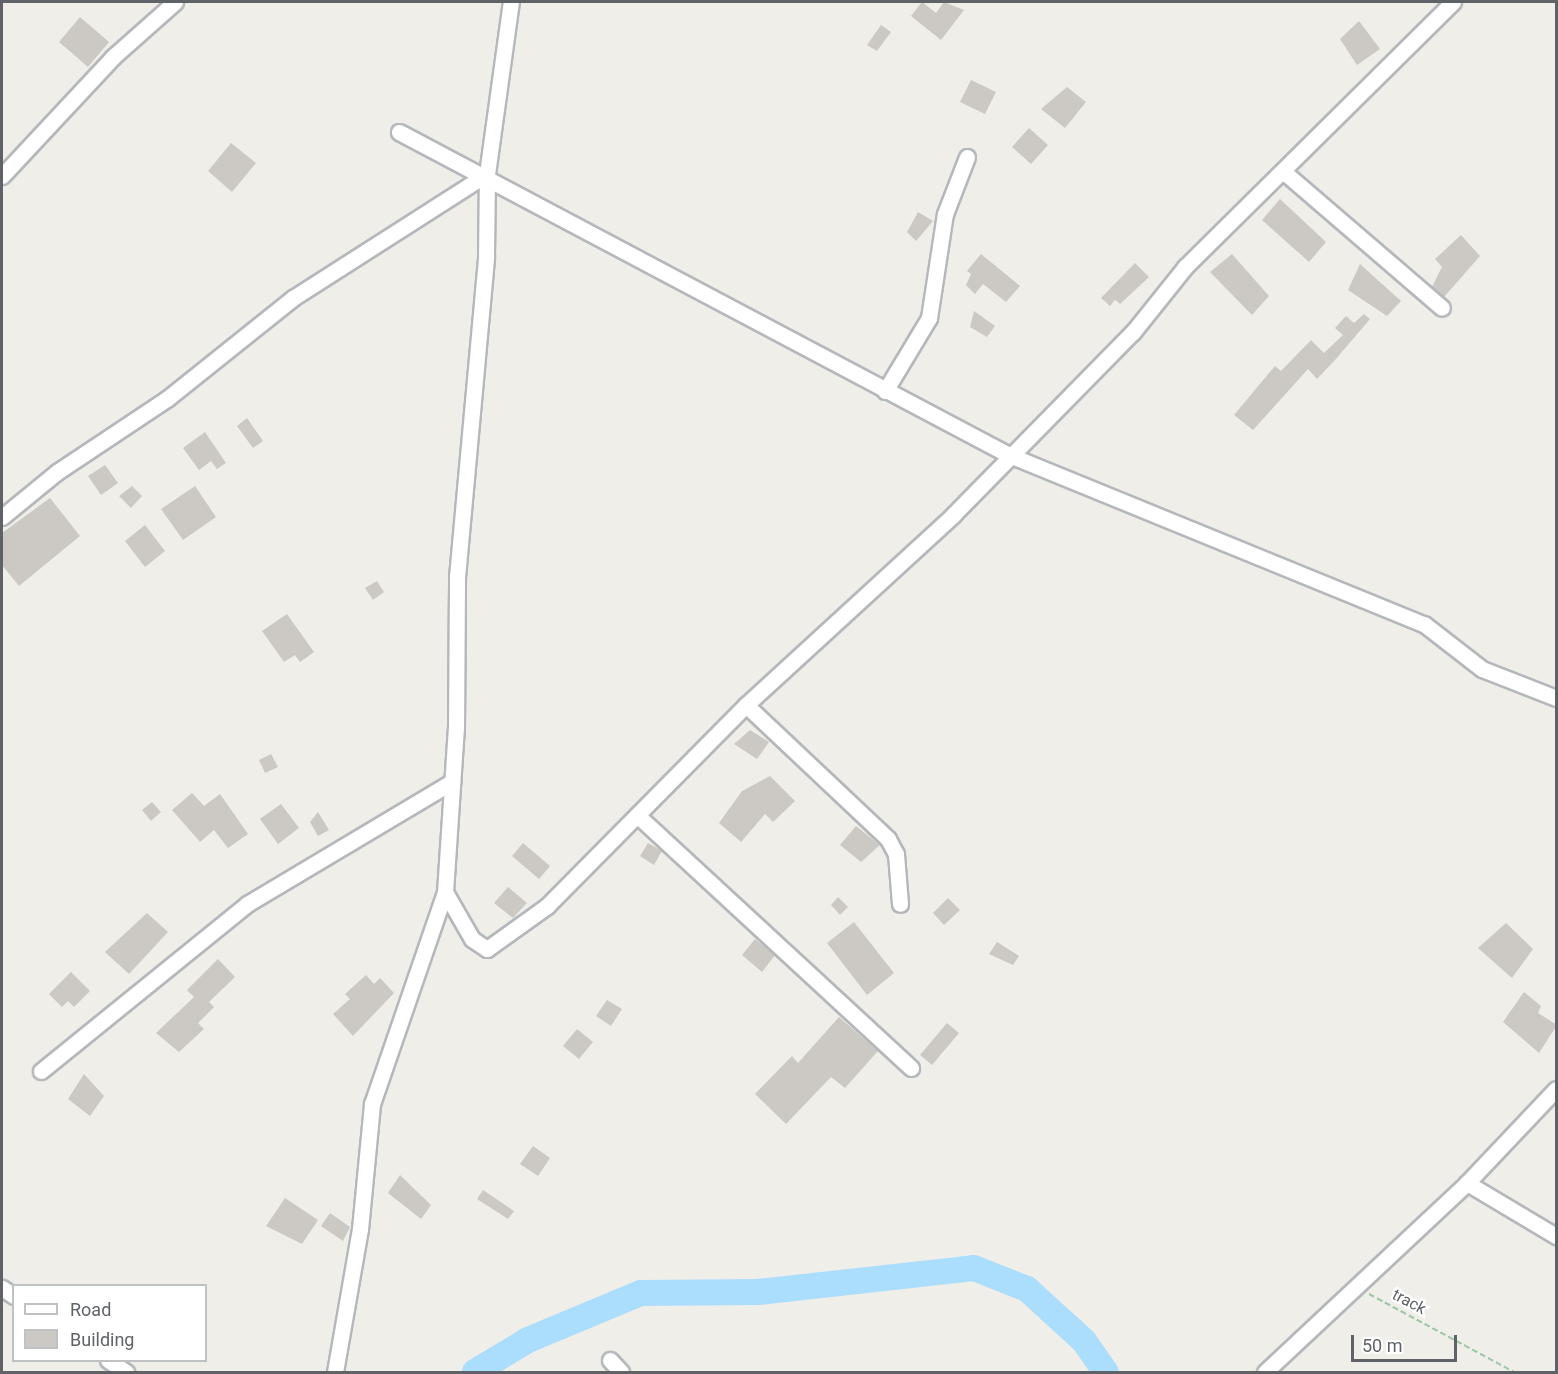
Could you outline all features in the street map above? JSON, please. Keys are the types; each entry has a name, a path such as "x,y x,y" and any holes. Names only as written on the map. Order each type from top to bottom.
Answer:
{"street":[{"path":"2,176 113,57 175,2"},
{"path":"335,1372 360,1228 372,1104 445,892 452,782 457,577 486,256 487,174 512,2"},
{"path":"445,892 477,945 492,949 547,906 746,705 953,515 1009,455 1133,332 1185,267 1284,172 1453,2"},
{"path":"399,132 487,174 885,391 1009,455 1424,624 1482,669 1557,698"},
{"path":"885,391 929,318 945,214 967,158"},
{"path":"1284,172 1442,308"},
{"path":"2,518 57,472 168,398 293,298 487,174"},
{"path":"746,705 888,839 896,854 900,904"},
{"path":"41,1071 247,904 452,782"},
{"path":"637,815 911,1068"},
{"path":"1265,1372 1467,1183 1557,1089"},
{"path":"1467,1183 1557,1236"},
{"path":"610,1360 621,1372"},
{"path":"111,1362 126,1372"}],"path":[{"name":"track","path":"1356,1287 1514,1372"}],"building":[{"path":"922,2 936,13 944,2 964,10 941,40 911,16"},
{"path":"80,17 109,42 88,67 59,42"},
{"path":"1359,21 1380,49 1357,65 1340,39"},
{"path":"881,25 891,32 877,51 867,45"},
{"path":"971,80 996,92 985,114 960,102"},
{"path":"1067,87 1086,102 1065,128 1041,109"},
{"path":"1029,128 1048,145 1031,164 1012,147"},
{"path":"231,143 256,163 232,192 208,171"},
{"path":"1280,199 1326,242 1309,262 1262,220"},
{"path":"918,212 933,221 916,241 907,232"},
{"path":"1461,235 1480,256 1444,297 1432,287 1442,267 1435,259"},
{"path":"981,254 1020,286 1006,302 983,284 975,294 966,285 971,274 967,271"},
{"path":"1232,254 1269,296 1252,315 1210,272"},
{"path":"1135,263 1149,277 1120,304 1115,300 1110,306 1101,298"},
{"path":"1360,264 1401,301 1387,316 1348,290"},
{"path":"974,311 995,326 987,337 970,327"},
{"path":"1364,314 1370,319 1317,379 1308,369 1253,430 1234,415 1275,366 1281,371 1311,340 1324,353 1343,335 1335,328 1346,316 1354,323"},
{"path":"247,418 263,441 253,448 237,426"},
{"path":"205,432 226,463 217,469 211,461 199,470 183,448"},
{"path":"105,465 118,483 101,495 88,476"},
{"path":"132,486 142,496 131,508 119,496"},
{"path":"195,486 216,517 183,540 161,509"},
{"path":"50,498 80,536 19,586 2,565 2,533"},
{"path":"145,525 165,551 145,567 125,541"},
{"path":"377,581 384,592 373,600 365,588"},
{"path":"287,614 314,652 300,662 295,655 284,662 262,631"},
{"path":"750,730 769,742 757,759 734,744"},
{"path":"271,754 278,767 265,773 259,760"},
{"path":"770,776 795,801 773,822 765,814 741,842 719,823 742,791"},
{"path":"192,793 204,806 220,794 248,834 228,848 214,830 200,842 172,810"},
{"path":"152,802 161,812 151,821 142,810"},
{"path":"281,804 299,828 278,844 260,819"},
{"path":"318,812 329,830 318,836 310,822"},
{"path":"856,826 880,845 861,862 840,845"},
{"path":"523,843 550,866 539,879 512,856"},
{"path":"648,843 662,851 654,865 640,856"},
{"path":"508,887 527,903 513,918 494,903"},
{"path":"838,897 848,907 840,915 831,905"},
{"path":"948,898 960,910 944,925 933,913"},
{"path":"147,913 168,932 129,974 105,952"},
{"path":"854,922 894,973 867,995 827,943"},
{"path":"1506,923 1533,949 1512,978 1478,948"},
{"path":"755,939 775,955 762,972 742,955"},
{"path":"997,942 1019,956 1013,965 989,954"},
{"path":"218,959 235,977 209,1002 214,1007 198,1023 204,1029 179,1052 156,1033 194,997 187,990"},
{"path":"71,972 90,991 74,1007 68,1001 62,1007 49,994"},
{"path":"366,975 374,984 380,978 394,993 353,1036 333,1014 350,999 345,994"},
{"path":"1524,992 1541,1006 1538,1013 1557,1025 1539,1053 1503,1022"},
{"path":"607,1000 622,1009 611,1026 596,1016"},
{"path":"839,1017 878,1051 845,1088 831,1077 786,1124 755,1094 792,1056 798,1063"},
{"path":"947,1023 959,1033 932,1065 920,1055"},
{"path":"577,1029 593,1042 579,1059 563,1046"},
{"path":"84,1074 104,1096 90,1116 68,1099"},
{"path":"533,1146 550,1158 538,1176 520,1164"},
{"path":"400,1175 431,1205 421,1219 388,1193"},
{"path":"483,1190 514,1211 508,1219 477,1199"},
{"path":"285,1198 318,1220 302,1244 266,1226"},
{"path":"330,1213 350,1227 343,1241 321,1226"}],"waterway":[{"path":"475,1372 528,1340 641,1293 758,1292 974,1268 1027,1289 1084,1341 1106,1372"}]}
